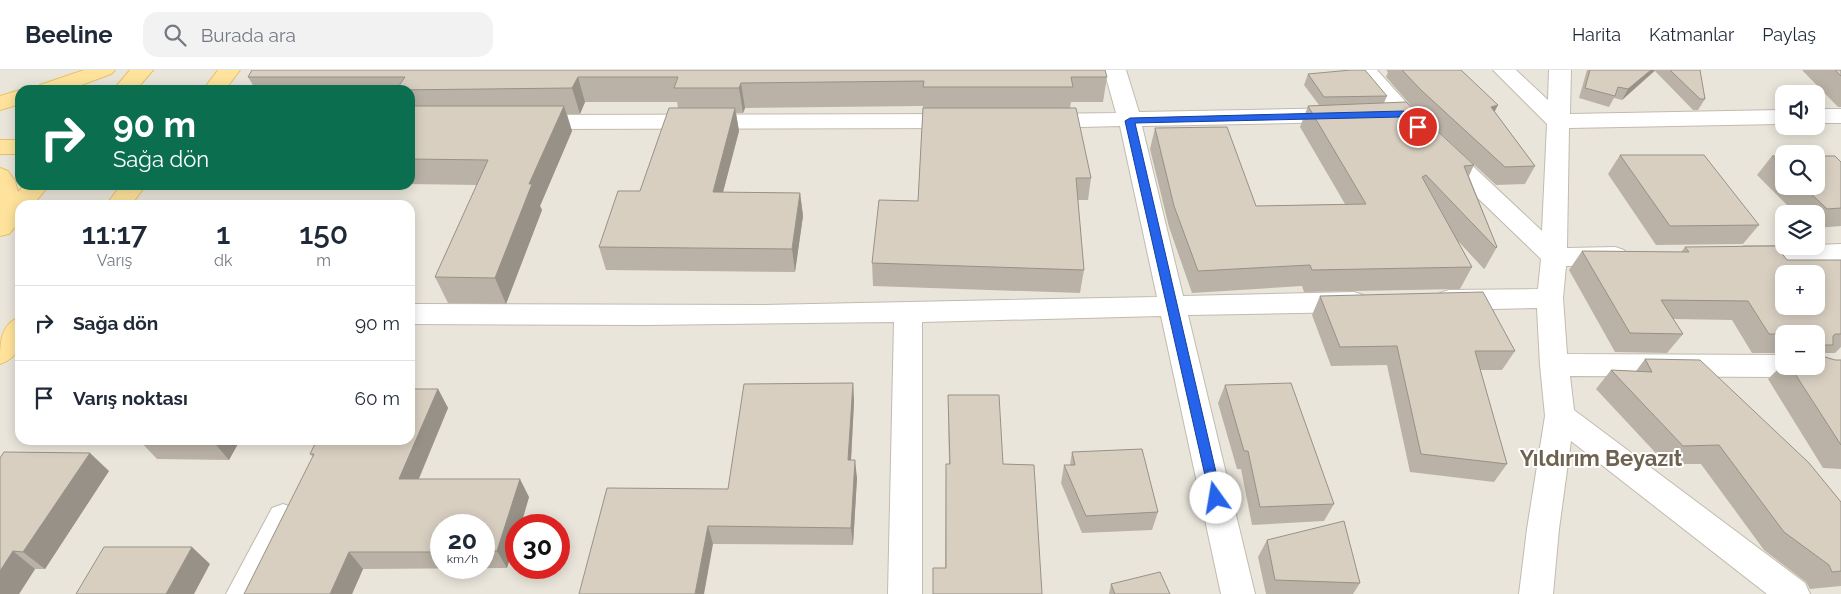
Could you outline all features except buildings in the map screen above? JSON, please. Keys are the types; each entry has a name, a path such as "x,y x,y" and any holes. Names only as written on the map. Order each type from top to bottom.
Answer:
{"main road":[{"path":"62,85 104,70"},
{"path":"128,85 142,70"},
{"path":"218,85 229,70"},
{"path":"0,103 15,99"},
{"path":"0,117 15,117"},
{"path":"0,146 15,148"},
{"path":"0,176 6,184 6,201 0,216"},
{"path":"24,200 33,190"},
{"path":"122,200 130,190"},
{"path":"0,228 15,211"},
{"path":"0,353 15,334"}],"street":[{"path":"1115,70 1130,121 1238,594"},
{"path":"1365,70 1404,114 1555,250 1634,256"},
{"path":"1379,70 1555,250"},
{"path":"1504,70 1557,121 1775,117"},
{"path":"1536,594 1543,529 1560,416 1554,365 1550,298 1555,250 1557,121 1560,70"},
{"path":"1022,121 1130,121 1404,114"},
{"path":"1825,116 1841,116"},
{"path":"509,122 982,121"},
{"path":"1722,255 1841,253"},
{"path":"1421,301 1550,298"},
{"path":"415,314 497,316 908,312 1381,301"},
{"path":"905,594 908,312"},
{"path":"1554,365 1775,366"},
{"path":"1560,416 1793,594"},
{"path":"243,594 296,491"}],"shaded area":[{"path":"0,70 1841,70 1841,594 0,594"}],"district":[{"name":"Yıldırım Beyazıt","path":"1601,458"}],"route":[{"path":"1216,498 1130,121 1404,114 1418,127"}]}
